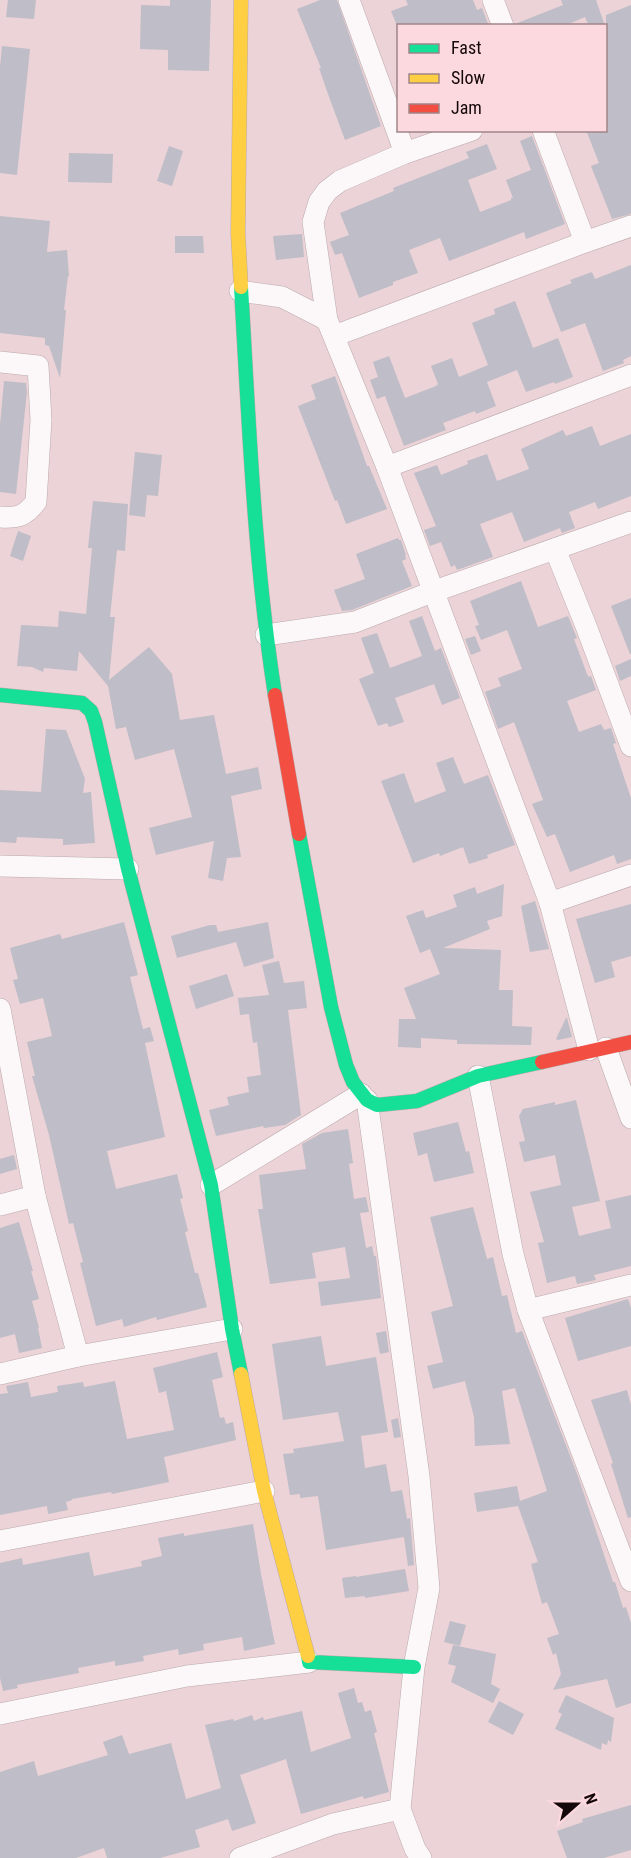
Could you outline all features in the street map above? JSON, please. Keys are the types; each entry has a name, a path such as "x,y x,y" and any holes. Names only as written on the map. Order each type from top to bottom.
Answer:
{"street":[{"path":"241,0 238,234 255,529 267,635 287,769 331,1007 346,1065 353,1082 364,1097 377,1105 417,1101 478,1076 631,1042"},
{"path":"349,0 397,131"},
{"path":"493,0 502,24"},
{"path":"397,132 405,153"},
{"path":"466,132 405,153 340,181 327,191 319,202 313,222 330,328 387,467 550,903 597,1049 631,1118"},
{"path":"544,132 585,242"},
{"path":"330,328 631,226"},
{"path":"240,291 282,297 330,328"},
{"path":"0,362 38,366 41,420 36,502 28,512 15,518 0,517"},
{"path":"387,467 631,375"},
{"path":"267,635 355,622 432,592 631,522"},
{"path":"555,549 631,746"},
{"path":"0,695 82,703 91,711 95,722 128,869 211,1185 232,1329 264,1491 309,1662"},
{"path":"0,866 128,869"},
{"path":"550,903 631,874"},
{"path":"0,1009 35,1196 78,1356"},
{"path":"478,1076 513,1254 528,1310 631,1581"},
{"path":"211,1185 364,1097"},
{"path":"364,1097 419,1476 429,1588 414,1667 400,1809 415,1849 421,1858"},
{"path":"0,1205 35,1196"},
{"path":"528,1310 631,1285"},
{"path":"0,1374 78,1356 232,1329"},
{"path":"0,1540 264,1491"},
{"path":"0,1714 187,1676 309,1662 414,1667"},
{"path":"240,1858 333,1824 400,1809"}],"building":[{"path":"8,0 36,0 34,19 6,17"},
{"path":"170,0 211,0 209,71 168,70 168,50 140,49 141,5 170,6"},
{"path":"320,0 337,0 381,126 345,140 319,68 321,68 297,9"},
{"path":"406,0 473,0 477,10 482,8 488,24 397,26 391,11 408,5"},
{"path":"561,0 596,0 604,24 588,24 585,17 569,24 515,24 563,5"},
{"path":"631,5 631,214 612,219 591,166 599,163 587,132 607,132 606,15"},
{"path":"2,46 30,49 17,175 0,173"},
{"path":"532,136 565,224 526,239 524,232 449,261 440,238 409,250 418,273 359,298 342,253 335,255 330,242 349,235 340,213 394,191 393,188 469,158 466,152 487,144 497,169 468,180 480,212 511,200 513,198 506,180 531,170 520,141"},
{"path":"169,146 183,151 172,186 157,181"},
{"path":"69,153 113,154 112,183 68,182"},
{"path":"0,216 50,221 47,252 67,250 69,276 64,310 66,310 60,378 49,346 45,345 45,338 0,333"},
{"path":"302,234 304,257 276,260 273,236"},
{"path":"175,236 203,236 204,253 175,253"},
{"path":"631,265 631,356 623,360 624,363 603,371 585,323 561,332 546,293 572,283 570,280 592,272 595,279"},
{"path":"515,301 533,348 558,338 573,377 526,392 517,370 487,382 496,406 443,423 446,430 404,446 385,396 377,399 370,380 378,377 373,362 389,356 405,398 438,384 431,366 452,358 459,377 488,365 472,323 495,314 494,309"},
{"path":"335,376 367,466 369,466 387,509 346,524 298,406 316,399 311,385"},
{"path":"4,381 26,383 27,392 16,494 0,492 0,425"},
{"path":"592,426 600,446 631,434 631,496 598,509 595,502 569,512 575,528 562,533 560,528 524,542 512,512 480,524 493,557 457,570 455,565 451,567 441,542 430,546 424,530 436,526 414,473 437,465 441,475 468,464 467,461 487,454 497,481 529,469 521,449 563,430 566,436"},
{"path":"135,452 162,455 158,496 147,495 145,517 129,515"},
{"path":"93,501 128,504 125,551 117,550 110,617 115,617 109,680 149,647 172,674 180,720 214,715 226,774 258,767 262,789 231,796 241,857 227,858 223,881 208,878 214,841 156,855 149,828 192,817 174,749 135,760 126,727 116,729 108,686 79,651 77,671 44,668 43,672 32,667 17,666 21,625 58,627 59,611 86,614 92,548 88,548"},
{"path":"18,531 31,536 23,561 10,556"},
{"path":"398,538 401,540 406,555 406,559 402,561 412,586 352,610 342,611 334,590 365,579 356,554"},
{"path":"521,581 538,627 568,616 577,638 574,639 587,674 591,676 596,690 567,701 579,732 601,724 604,730 611,728 616,743 613,744 631,798 631,859 617,864 614,855 570,872 555,834 547,837 532,804 543,800 514,722 498,729 485,692 501,686 498,678 522,669 507,630 481,640 475,626 479,625 470,601"},
{"path":"631,598 631,654 630,654 611,606"},
{"path":"422,616 435,651 441,648 460,698 442,705 434,684 395,698 404,722 389,727 387,723 378,726 359,679 374,673 361,638 377,633 390,668 422,656 409,621"},
{"path":"475,636 481,651 471,655 465,639"},
{"path":"631,659 631,676 620,681 615,666"},
{"path":"46,729 66,730 85,779 83,793 91,792 95,843 63,845 63,839 17,837 16,843 0,842 0,790 41,792"},
{"path":"453,757 464,784 488,775 515,845 469,864 463,847 413,863 381,781 404,773 415,803 446,791 436,763"},
{"path":"504,884 502,916 487,921 490,929 443,948 501,950 499,990 513,990 512,1026 532,1027 531,1045 457,1044 457,1040 421,1038 421,1048 398,1047 399,1019 416,1019 404,988 440,974 430,949 420,953 406,916 423,910 426,918 457,907 453,895 475,887 477,894"},
{"path":"535,901 549,949 530,952 521,906"},
{"path":"631,904 631,956 611,962 615,977 595,983 576,919"},
{"path":"124,922 138,975 130,977 143,1029 150,1027 154,1041 145,1043 165,1137 107,1151 116,1189 177,1174 188,1231 185,1232 195,1273 198,1273 207,1307 157,1320 156,1317 124,1327 122,1319 96,1326 80,1263 83,1262 73,1223 69,1224 49,1135 32,1076 35,1076 27,1042 52,1036 43,998 20,1004 13,980 18,979 10,948 60,934 62,939"},
{"path":"268,922 274,958 244,967 236,942 177,958 171,936 210,925 216,925 218,932"},
{"path":"279,961 284,983 304,981 307,1008 288,1010 301,1115 285,1125 264,1128 263,1126 216,1136 209,1110 229,1105 227,1097 249,1092 247,1077 261,1075 257,1042 253,1043 249,1014 240,1015 238,998 269,995 262,965"},
{"path":"227,974 234,996 196,1009 189,986"},
{"path":"566,1018 572,1037 558,1040 556,1039"},
{"path":"576,1100 600,1201 572,1207 579,1236 611,1228 605,1201 631,1195 631,1266 594,1275 596,1280 577,1284 575,1276 547,1283 538,1243 544,1242 530,1192 561,1185 555,1155 524,1162 519,1142 525,1141 519,1116 523,1109"},
{"path":"458,1122 466,1152 469,1151 474,1173 434,1182 427,1153 418,1156 413,1133"},
{"path":"348,1129 353,1163 349,1164 354,1199 366,1197 369,1212 360,1213 366,1248 372,1246 374,1256 376,1256 381,1298 321,1306 318,1282 350,1278 345,1247 312,1253 316,1278 270,1284 258,1209 263,1209 259,1175 306,1169 302,1144 322,1133"},
{"path":"14,1155 17,1169 0,1174 0,1159"},
{"path":"473,1207 487,1259 493,1257 502,1296 507,1295 516,1333 522,1331 579,1479 613,1582 615,1582 623,1608 626,1607 631,1623 631,1703 616,1708 607,1679 553,1690 561,1674 556,1653 553,1655 547,1638 559,1634 547,1602 542,1604 531,1564 538,1562 518,1506 477,1512 474,1493 517,1486 520,1501 547,1491 515,1388 502,1391 510,1444 475,1446 474,1417 465,1381 433,1389 427,1366 443,1362 431,1312 453,1306 430,1217"},
{"path":"19,1222 39,1299 32,1301 42,1348 19,1353 15,1334 0,1338 0,1228"},
{"path":"628,1299 631,1308 631,1346 578,1361 565,1318"},
{"path":"386,1331 389,1352 380,1354 376,1333"},
{"path":"321,1336 326,1366 376,1357 388,1432 361,1436 365,1468 386,1464 391,1492 402,1490 407,1519 410,1518 414,1565 408,1566 404,1537 326,1550 318,1496 300,1498 300,1494 290,1495 283,1454 294,1453 293,1449 344,1441 338,1412 283,1420 272,1344"},
{"path":"217,1352 223,1377 212,1380 220,1418 224,1417 226,1424 233,1422 236,1440 164,1457 169,1482 112,1494 111,1492 72,1499 66,1502 68,1510 48,1514 47,1506 0,1515 0,1394 8,1393 6,1386 28,1382 31,1397 58,1392 57,1386 83,1382 84,1387 115,1381 127,1439 174,1430 166,1391 159,1393 153,1368"},
{"path":"627,1390 631,1405 631,1517 628,1518 611,1464 613,1463 591,1400"},
{"path":"398,1418 401,1437 394,1438 391,1420"},
{"path":"253,1524 275,1644 244,1651 242,1637 203,1644 204,1650 179,1655 178,1649 143,1656 144,1661 115,1666 115,1661 78,1668 79,1673 17,1685 18,1688 3,1691 0,1678 0,1563 22,1558 23,1565 89,1552 94,1576 142,1566 141,1561 162,1556 158,1538 184,1533 184,1536"},
{"path":"405,1569 409,1591 365,1598 365,1596 345,1598 342,1578"},
{"path":"450,1621 466,1625 460,1646 444,1642"},
{"path":"453,1645 496,1654 491,1684 500,1689 493,1703 451,1682 456,1666 448,1664"},
{"path":"354,1688 358,1703 362,1702 365,1712 371,1710 377,1732 374,1733 389,1792 364,1799 363,1796 301,1814 286,1759 240,1775 256,1823 232,1831 228,1819 195,1830 200,1847 160,1858 107,1858 104,1848 76,1858 0,1858 0,1772 34,1761 38,1776 108,1755 103,1742 122,1735 129,1754 171,1743 186,1799 221,1788 205,1725 233,1719 234,1721 252,1715 254,1721 263,1717 264,1720 302,1711 311,1752 351,1738 338,1693"},
{"path":"566,1695 614,1718 611,1742 608,1740 607,1745 602,1743 601,1750 555,1729 562,1714 558,1712"},
{"path":"499,1701 524,1714 513,1735 488,1722"},
{"path":"631,1805 631,1850 604,1858 567,1858 557,1831 583,1822 582,1819"}],"traffic: fast":[{"path":"241,287 257,542 275,695"},
{"path":"0,695 82,703 91,711 95,722 128,869 211,1185 232,1329 241,1374"},
{"path":"299,834 331,1007 346,1065 353,1082 367,1100 377,1105 417,1101 478,1076 542,1062"},
{"path":"308,1656 309,1662 414,1667"}],"traffic: slow":[{"path":"241,0 238,233 241,287"},
{"path":"241,1374 264,1491 308,1656"}],"traffic: jam":[{"path":"275,695 299,834"},
{"path":"542,1062 631,1042"}]}
